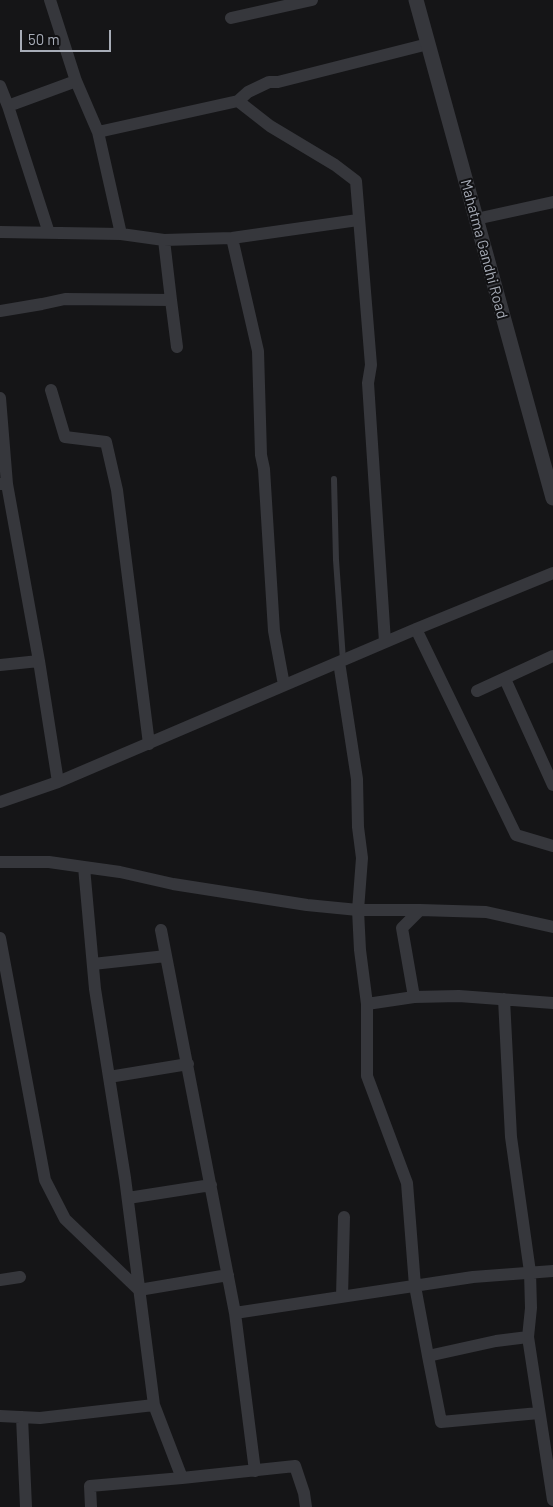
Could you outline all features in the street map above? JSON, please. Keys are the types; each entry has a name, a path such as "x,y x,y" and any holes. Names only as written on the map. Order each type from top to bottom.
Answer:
{"street":[{"path":"50,0 76,81 98,132 120,234"},
{"path":"231,18 312,0"},
{"name":"Mahatma Gandhi Road","path":"416,0 553,498"},
{"path":"98,132 238,101 248,92 268,82 278,82 428,44"},
{"path":"8,106 76,81"},
{"path":"0,86 49,233"},
{"path":"238,101 270,126 336,165 356,181 371,365 368,383 385,642"},
{"path":"476,219 553,202"},
{"path":"0,232 120,234 164,240 232,238 358,220"},
{"path":"232,238 258,351 261,455 264,469 274,631 284,685"},
{"path":"164,240 177,347"},
{"path":"0,311 65,299 171,300"},
{"path":"51,390 65,437 106,442 117,490 148,744"},
{"path":"0,398 3,484 39,661 58,782"},
{"path":"0,802 58,782 385,642 553,573"},
{"path":"416,629 516,835 553,846"},
{"path":"477,692 553,656"},
{"path":"0,665 39,661"},
{"path":"341,661 357,779 358,827 362,858 358,910 360,950 367,1004 367,1076 407,1183 415,1286 441,1422 538,1413"},
{"path":"505,678 553,785"},
{"path":"0,862 49,862 120,872 173,884 307,905 358,910 486,912 553,927"},
{"path":"84,867 95,989 128,1198 154,1405 182,1478"},
{"path":"414,997 402,928 420,910"},
{"path":"161,930 236,1313 255,1471"},
{"path":"0,938 46,1180 65,1219 139,1290"},
{"path":"93,964 166,956"},
{"path":"367,1004 414,997 460,996 553,1003"},
{"path":"504,999 511,1137 530,1272 531,1308 528,1336 538,1413 553,1500"},
{"path":"109,1077 188,1064"},
{"path":"128,1198 211,1185"},
{"path":"342,1297 344,1217"},
{"path":"236,1313 473,1277 553,1271"},
{"path":"139,1290 228,1275"},
{"path":"0,1280 20,1277"},
{"path":"428,1356 528,1336"},
{"path":"0,1416 40,1418 154,1405"},
{"path":"22,1417 26,1507"},
{"path":"91,1507 90,1486 295,1466 304,1493 306,1507"}],"lane":[{"path":"334,480 341,661"}]}
